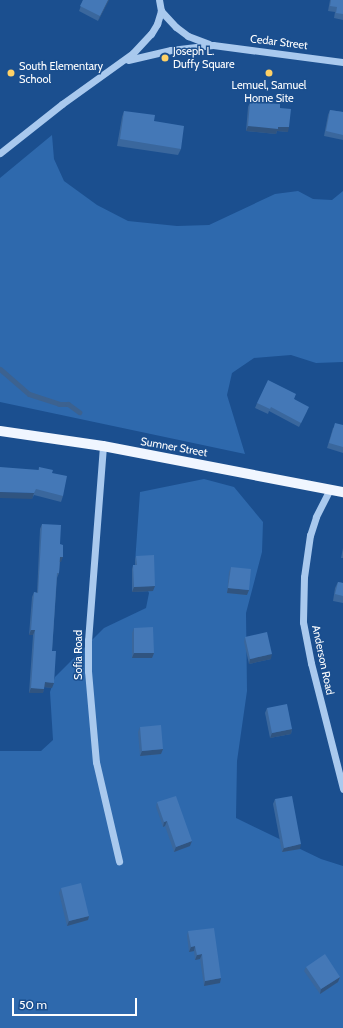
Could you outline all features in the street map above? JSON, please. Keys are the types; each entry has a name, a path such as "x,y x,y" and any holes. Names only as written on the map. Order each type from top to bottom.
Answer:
{"main road":[{"name":"Sumner Street","path":"0,431 103,446 343,492"}],"street":[{"path":"159,0 161,11"},
{"name":"Cedar Street","path":"0,153 62,104 123,61 151,34 157,24 161,11 176,27 188,36 213,45 343,62"},
{"name":"Cedar Street","path":"123,61 171,50 213,45"},
{"name":"Sofia Road","path":"103,446 88,640 88,671 96,762 119,861"},
{"name":"Anderson Road","path":"330,489 316,517 310,535 304,577 303,622 311,663 343,789"}],"shaded area":[{"path":"52,135 54,159 64,181 97,205 128,221 177,226 209,225 275,194 298,191 313,199 332,200 343,191 343,362 316,363 291,355 254,358 232,373 227,395 245,454 0,402 0,178"},
{"path":"204,479 234,487 263,522 262,552 246,613 247,691 237,761 236,818 321,859 343,866 343,1028 0,1028 0,751 41,751 53,740 50,692 55,677 104,628 146,608 149,593 135,563 140,492"}],"building":[{"path":"83,0 108,0 100,16 80,6"},
{"path":"331,0 343,0 343,14 336,13 337,7 330,6"},
{"path":"250,102 280,104 280,108 291,109 289,127 278,127 278,129 248,126"},
{"path":"330,110 343,112 343,135 326,131"},
{"path":"124,111 155,115 154,121 184,126 181,149 120,139"},
{"path":"268,380 296,394 294,399 309,407 301,423 271,407 270,409 257,403"},
{"path":"335,423 343,425 343,447 329,443"},
{"path":"0,467 39,470 39,467 53,470 52,473 67,476 63,496 36,489 34,493 0,492"},
{"path":"42,524 61,525 60,544 63,545 63,557 60,557 59,573 57,573 52,651 56,651 54,683 45,682 44,689 31,688 35,630 31,630 34,592 38,593"},
{"path":"154,555 155,586 134,587 133,565 137,565 136,556"},
{"path":"231,567 251,569 249,590 228,588"},
{"path":"338,582 343,583 343,596 335,594"},
{"path":"153,627 154,653 134,653 134,628"},
{"path":"267,632 272,654 250,659 245,637"},
{"path":"287,704 292,729 272,733 267,708"},
{"path":"161,725 163,749 142,751 140,727"},
{"path":"176,796 192,841 176,847 167,821 164,822 157,802"},
{"path":"292,796 301,844 284,848 275,799"},
{"path":"81,883 89,916 69,921 61,888"},
{"path":"214,928 221,978 205,981 202,954 197,955 195,946 191,947 188,931"},
{"path":"325,954 340,977 321,989 306,967"}],"waterway":[{"path":"0,369 29,394 59,404 68,404 79,412"}],"place":[{"name":"Joseph L. Duffy Square","path":"165,58"},
{"name":"South Elementary School","path":"11,73"},
{"name":"Lemuel, Samuel Home Site","path":"269,73"}]}
